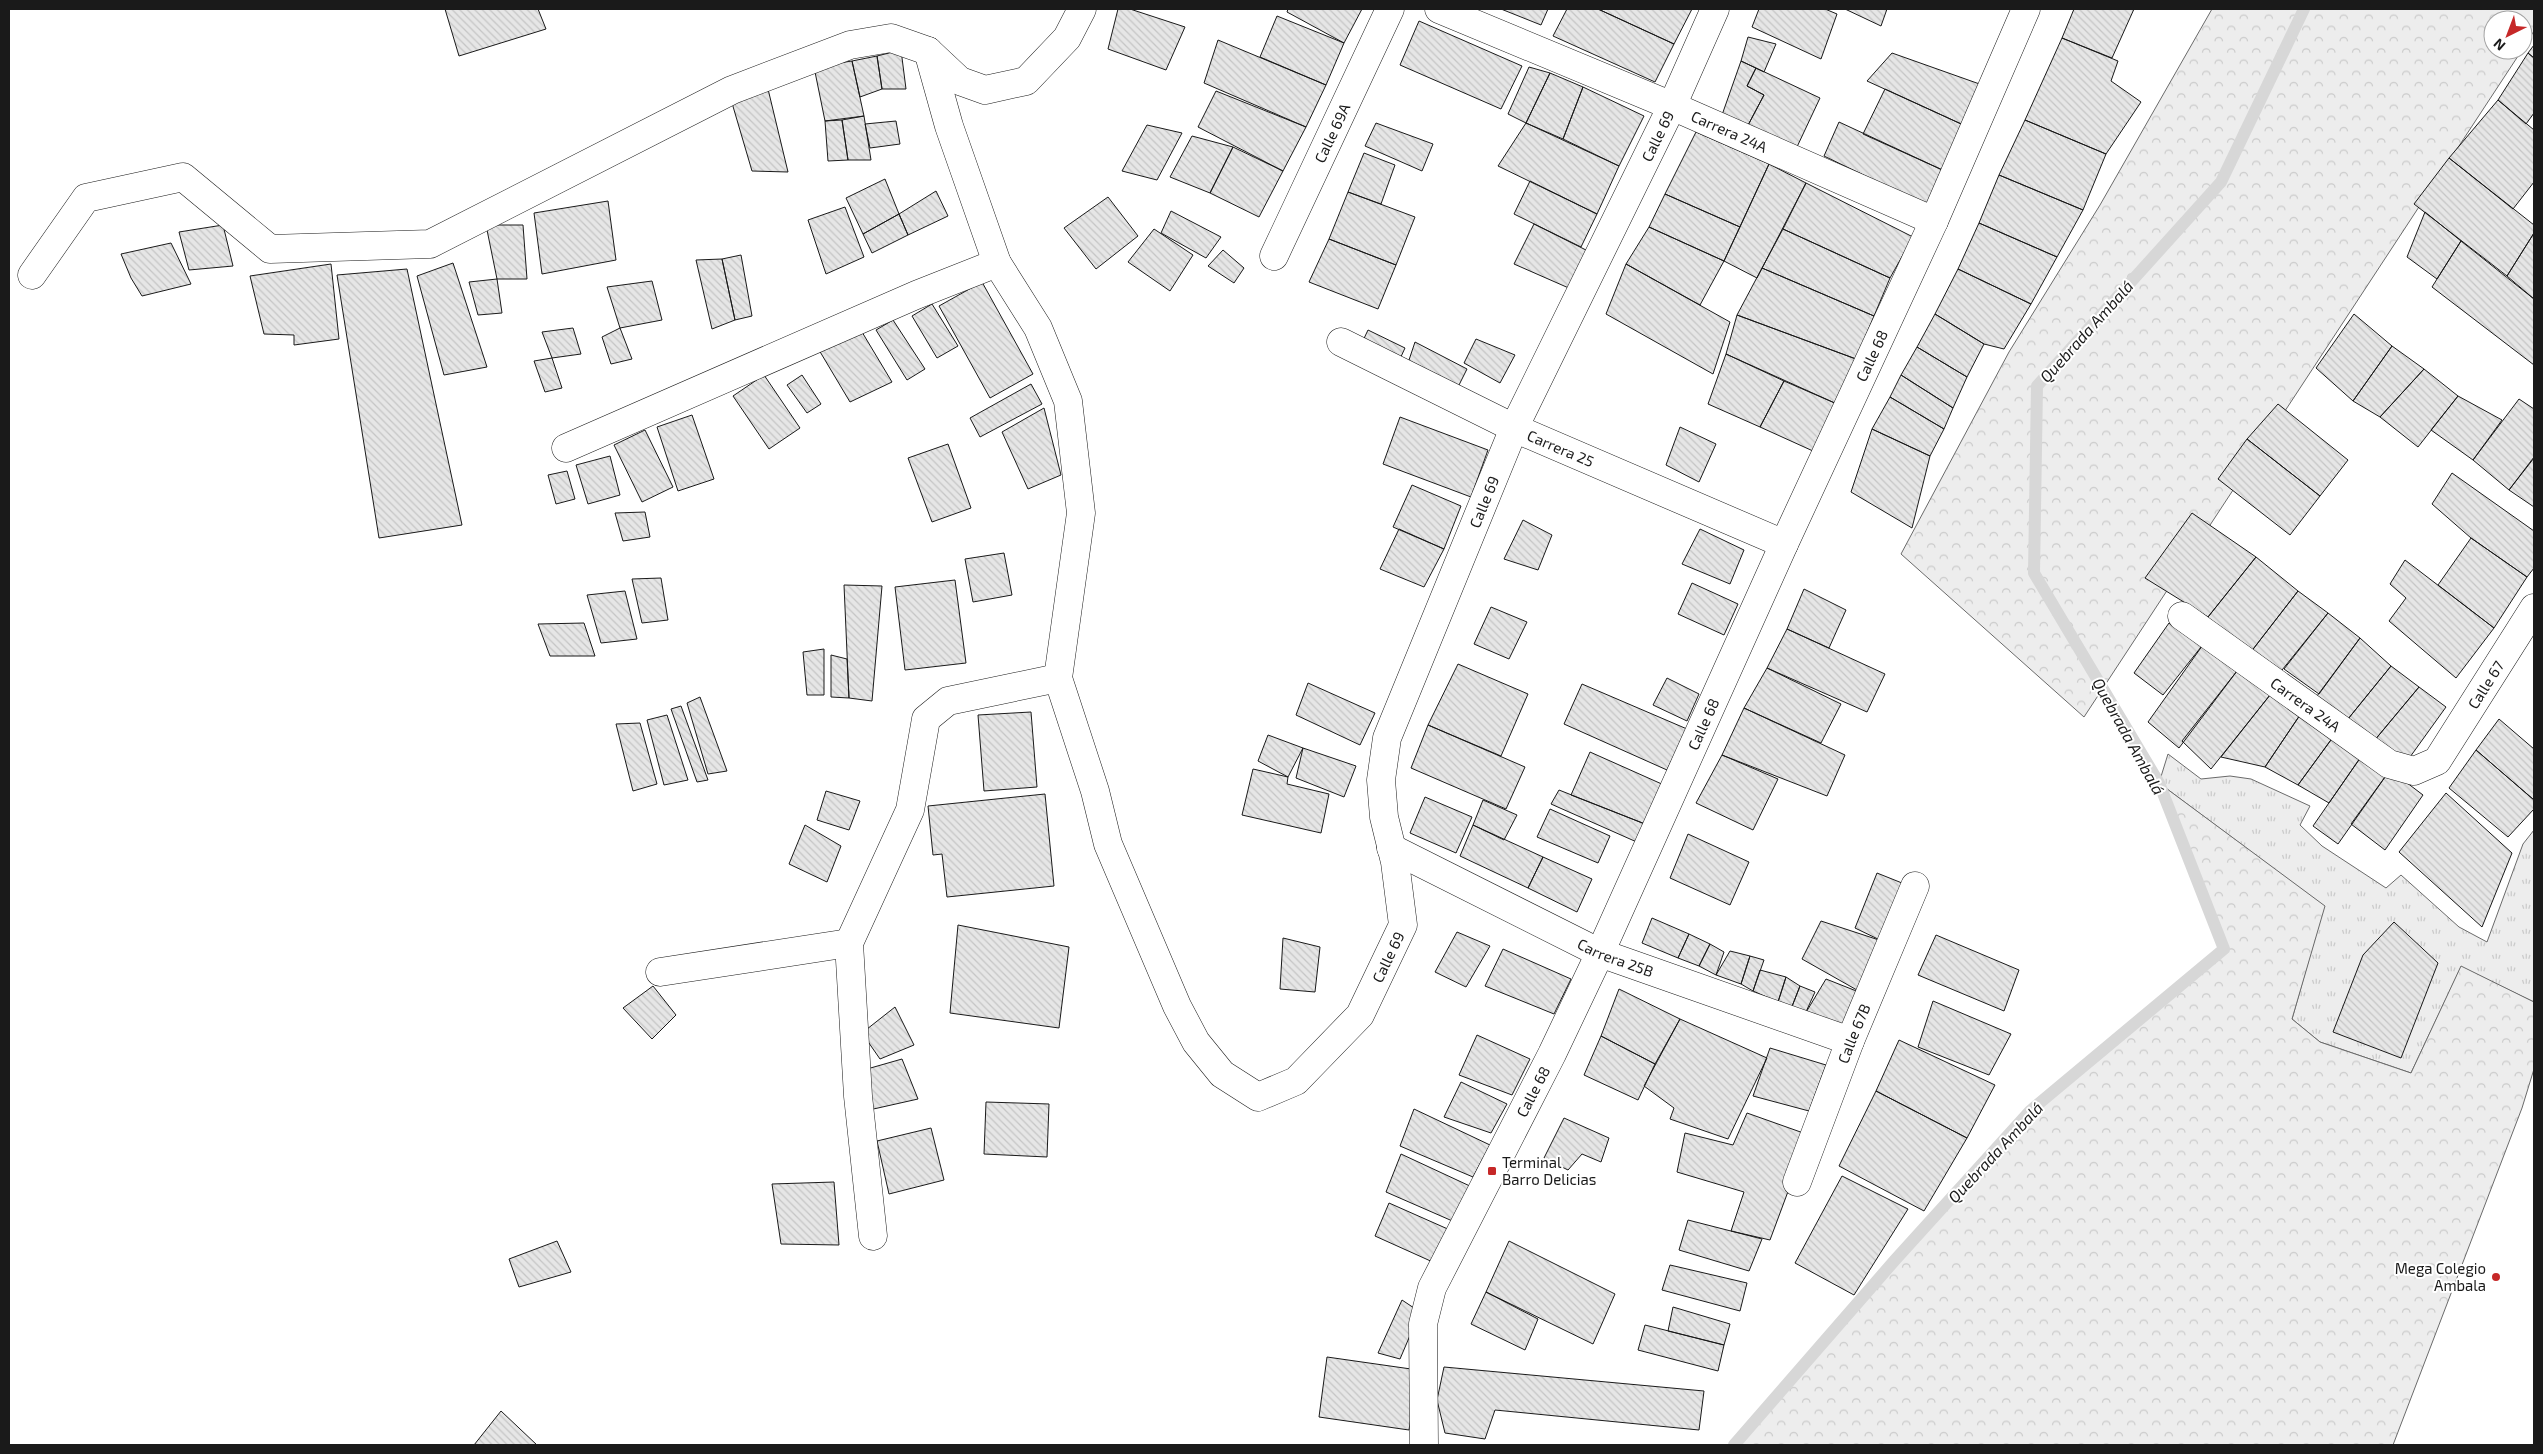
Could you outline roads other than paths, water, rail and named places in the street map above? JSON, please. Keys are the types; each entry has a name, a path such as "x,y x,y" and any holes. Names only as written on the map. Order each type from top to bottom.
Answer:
{"street":[{"path":"32,274 86,198 183,177 270,249 430,244 732,90 850,45 890,38 928,51 960,82 985,90 1026,81 1067,38 1082,9"},
{"name":"Calle 69A","path":"1274,256 1390,9"},
{"name":"Carrera 24A","path":"1439,9 1672,106 1934,221"},
{"name":"Calle 69","path":"1058,678 1095,791 1108,844 1177,1006 1196,1042 1222,1074 1258,1097 1296,1081 1360,1015 1404,925 1384,817 1381,780 1387,738 1514,428 1672,106 1715,9"},
{"name":"Calle 68","path":"1424,1445 1423,1324 1432,1288 1552,1054 1600,953 1784,544 1934,221 2026,9"},
{"path":"873,1236 858,1096 849,943 910,810 926,719 948,701 1058,678 1081,513 1068,401 1038,328 997,263 949,126 928,51"},
{"path":"566,448 916,295 997,263"},
{"name":"Carrera 25","path":"1341,342 1514,428 1784,544"},
{"name":"Calle 67","path":"2437,761 2534,608"},
{"name":"Carrera 24A","path":"2182,616 2389,764 2414,771 2437,761"},
{"name":"Carrera 25B","path":"1391,848 1600,953 1850,1041"},
{"name":"Calle 67B","path":"1797,1182 1850,1041 1915,886"},
{"path":"660,972 849,943"}],"waterway":[{"name":"Quebrada Ambalá","path":"1734,1445 1895,1260 2030,1111 2224,949 2159,783 2034,573 2037,386 2221,182 2304,9"}],"place":[{"name":"Terminal Barro Delicias","path":"1492,1171"},
{"name":"Mega Colegio Ambala","path":"2496,1277"}]}
